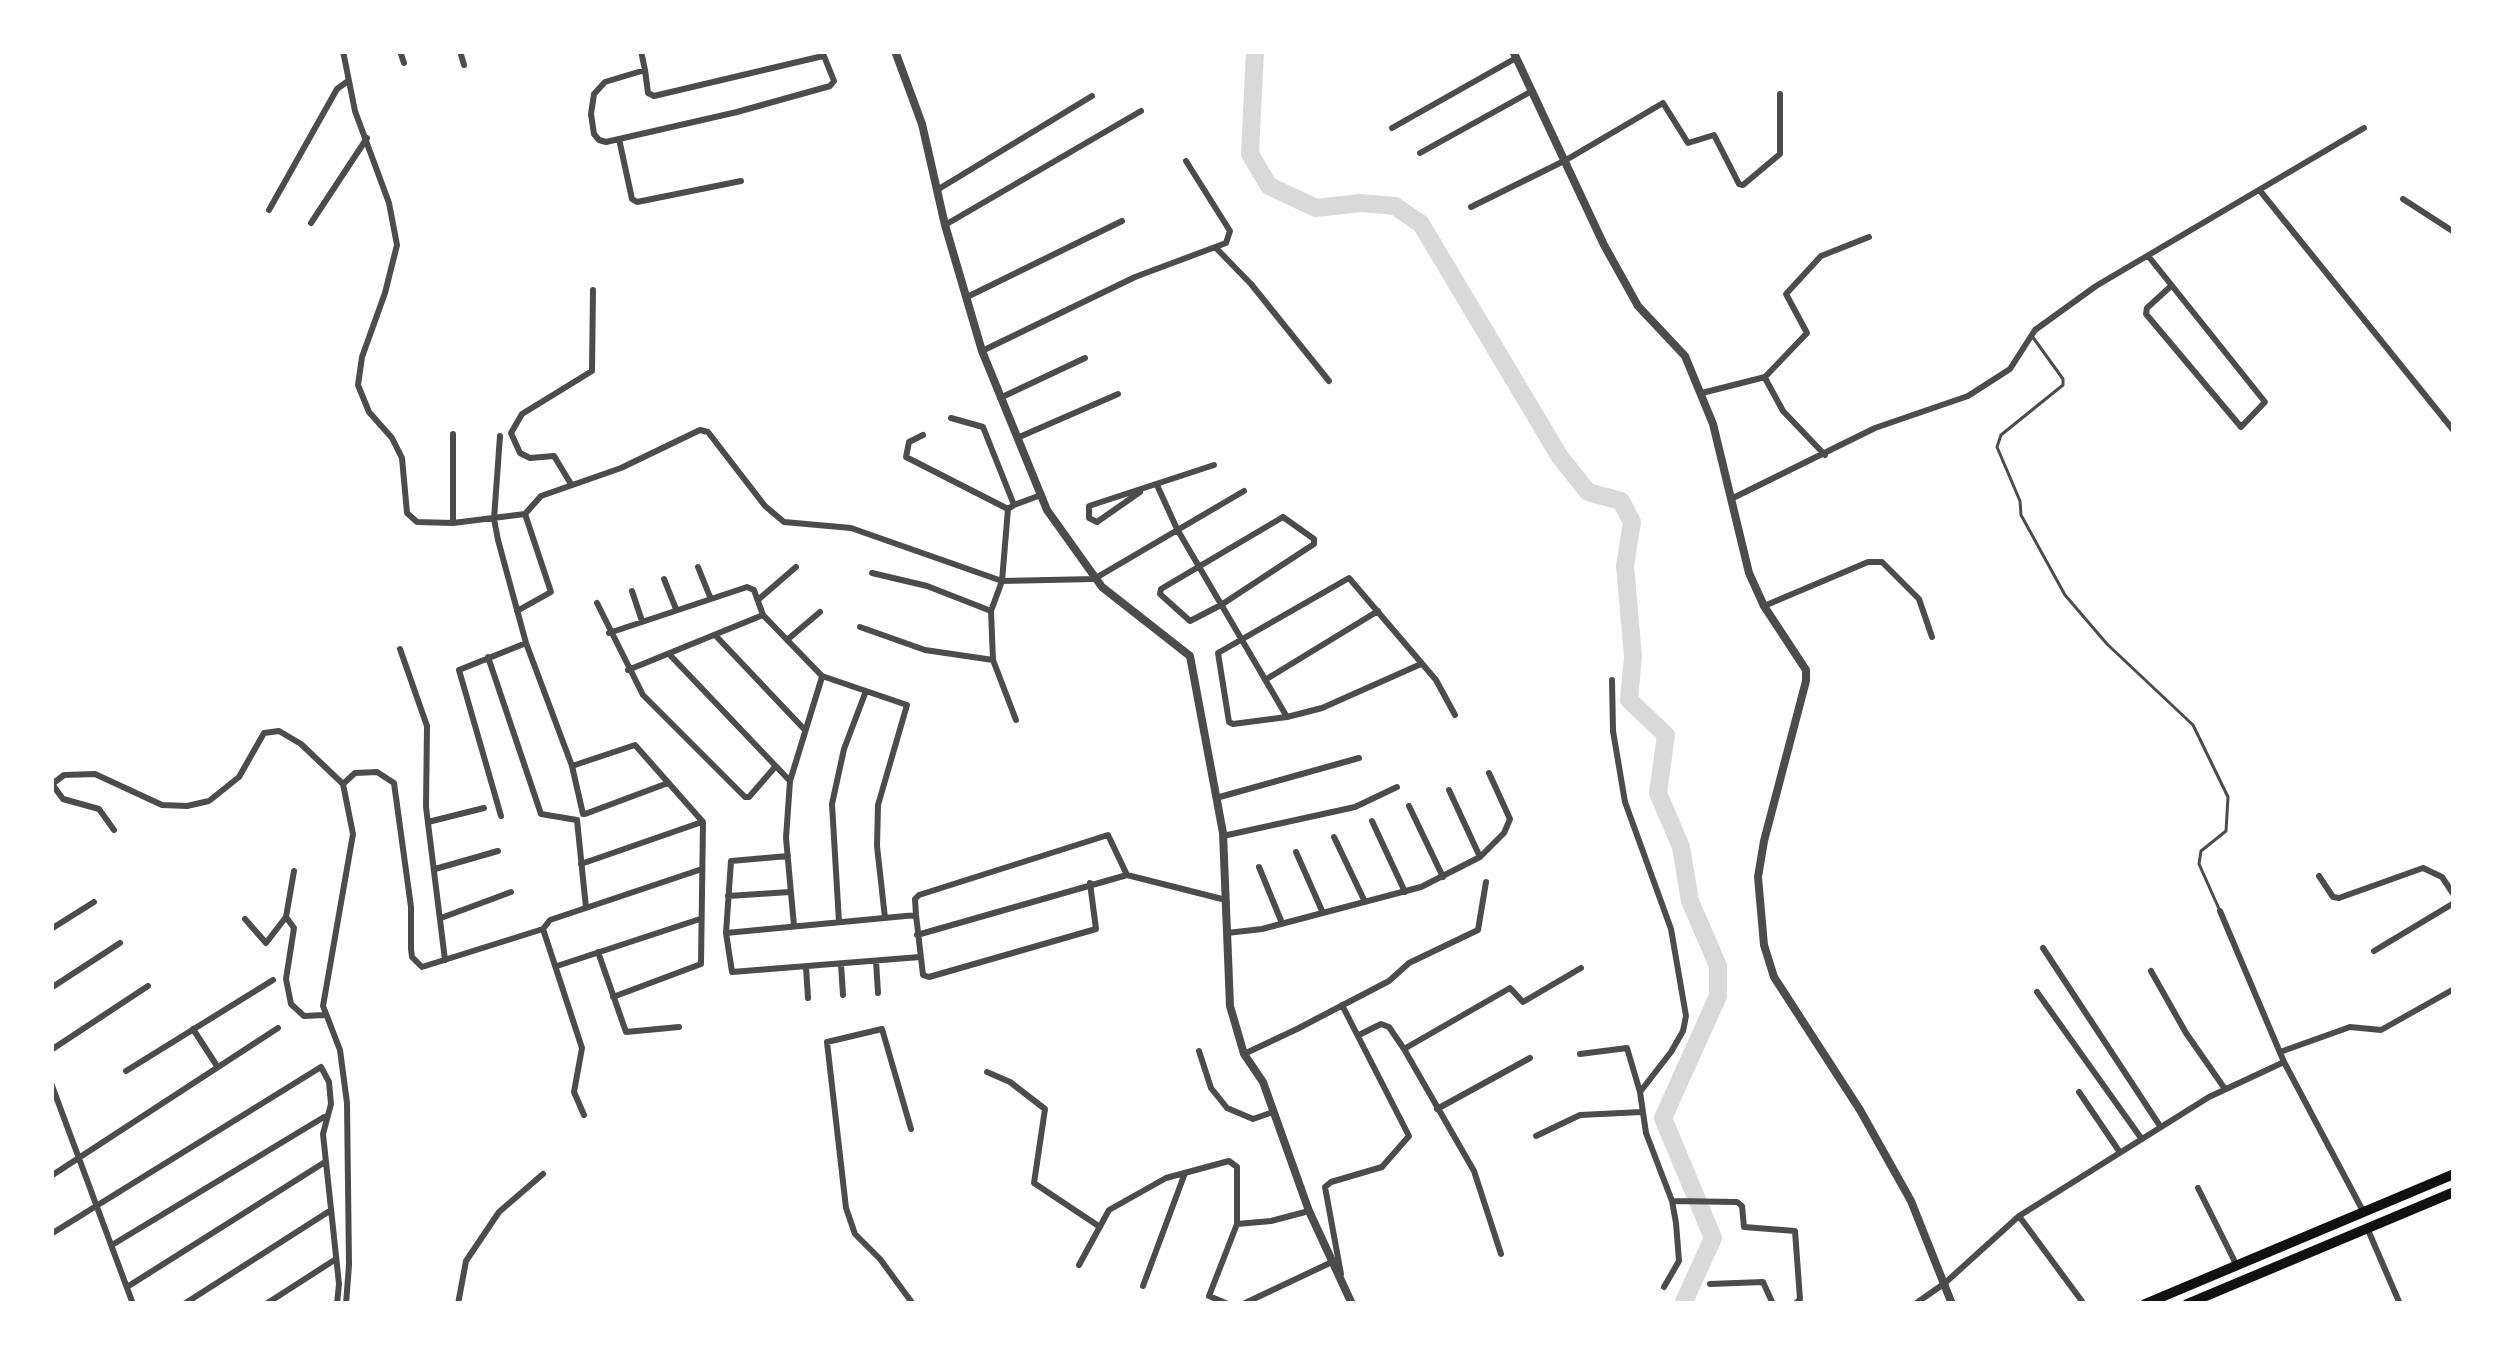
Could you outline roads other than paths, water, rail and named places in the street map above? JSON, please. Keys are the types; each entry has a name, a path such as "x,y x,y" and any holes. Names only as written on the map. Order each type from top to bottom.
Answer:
{"highway":[{"path":"2145,1304 2454,1174"},
{"path":"2187,1304 2454,1192"}],"street":[{"path":"343,51 355,111 389,203 397,245 362,357 358,385 369,412 402,458 409,517 423,523 453,523 525,514 541,496 621,468 700,430 709,432 765,506 784,522 851,528 1002,580 1094,579 1244,491"},
{"path":"400,51 404,63"},
{"path":"460,51 464,65"},
{"path":"895,51 922,124 982,351 1041,495 1094,579 1190,656 1223,836 1230,1006 1244,1054 1263,1082 1309,1211 1352,1304"},
{"path":"644,52 648,93 654,97 823,54 834,81 737,112 606,142 594,134 594,94 605,82 645,70"},
{"path":"1392,128 1514,54 1638,306 1684,356 1702,393 1749,573 1764,606 1806,670 1764,842 1759,877 1764,945 1774,977 1860,1110 1911,1201 1952,1304"},
{"path":"269,210 337,88 349,80"},
{"path":"1420,153 1532,91"},
{"path":"1471,207 1566,160 1664,103 1688,143 1714,135 1743,185 1780,154 1780,94"},
{"path":"938,190 1092,96"},
{"path":"945,225 1141,111"},
{"path":"1733,498 1876,428 1968,396 2010,369 2031,335 2096,286 2364,128"},
{"path":"311,223 367,138"},
{"path":"619,139 632,199 637,202 741,181"},
{"path":"982,351 1135,277 1226,242 1230,231 1186,161"},
{"path":"2261,192 2454,430"},
{"path":"2403,199 2454,232"},
{"path":"967,297 1122,221"},
{"path":"1702,393 1765,376 1808,333 1786,294 1821,256 1869,237"},
{"path":"1217,249 1329,381"},
{"path":"2149,257 2265,402 2241,427 2146,314 2171,286"},
{"path":"571,484 554,457 530,458 520,452 512,433 522,414 592,371 593,290"},
{"path":"1000,398 1085,358"},
{"path":"1765,376 1783,411 1825,455"},
{"path":"1018,438 1118,394"},
{"path":"951,418 983,427 1011,507 1002,580 991,611 993,660 1016,720"},
{"path":"453,434 453,523"},
{"path":"923,435 908,442 906,457 1011,507 1041,495"},
{"path":"500,436 494,519 526,643 572,766 586,908"},
{"path":"1140,491 1097,522 1089,518 1089,506 1214,465"},
{"path":"1157,485 1177,529 1287,717"},
{"path":"517,611 551,592 525,514"},
{"path":"1284,517 1314,539 1314,544 1222,605 1190,621 1160,594 1161,589 1284,517"},
{"path":"1764,606 1868,562 1882,562 1919,599 1932,637"},
{"path":"698,567 711,598"},
{"path":"759,599 796,567"},
{"path":"872,572 927,586 991,611"},
{"path":"1421,664 1322,708 1287,717 1229,722 1218,653 1352,578 1421,664 1451,703 1455,715"},
{"path":"664,579 676,610"},
{"path":"608,633 747,587 754,590 763,615 822,676 908,706 878,805 877,846 886,918"},
{"path":"632,591 642,621"},
{"path":"597,603 643,695 745,796 775,766"},
{"path":"787,640 820,611"},
{"path":"1265,680 1378,611"},
{"path":"628,670 763,615"},
{"path":"860,627 925,650 993,660"},
{"path":"716,636 804,729"},
{"path":"501,816 459,672 461,667 526,643"},
{"path":"400,649 427,725 428,822 445,960"},
{"path":"669,654 790,781"},
{"path":"488,657 542,814 580,817 669,782"},
{"path":"794,926 788,856 790,781 822,676"},
{"path":"1612,680 1613,730 1625,802 1671,929 1686,1016 1671,1052 1640,1092"},
{"path":"839,922 832,804 844,749 866,691"},
{"path":"115,830 99,809 63,799 51,784 64,775 94,774 162,805 209,801 239,777 264,733 279,731 301,744 343,784 353,834 333,933 325,1016 340,1050 347,1103 349,1265 341,1304"},
{"path":"572,766 635,745 703,822 699,967 613,997"},
{"path":"1216,798 1359,758"},
{"path":"343,784 355,773 377,772 394,783 411,907 412,957 422,967 543,929 550,920 702,869"},
{"path":"1227,933 1405,892 1480,857 1504,833 1510,819 1489,773"},
{"path":"1223,836 1354,807 1397,787"},
{"path":"1448,790 1480,857"},
{"path":"1409,806 1443,877"},
{"path":"428,822 484,808"},
{"path":"1372,821 1405,892"},
{"path":"581,864 703,822"},
{"path":"1090,884 1096,929 923,975 917,896 1108,835 1127,875"},
{"path":"1334,837 1365,902"},
{"path":"434,869 498,851"},
{"path":"1296,852 1323,913"},
{"path":"788,856 730,862 726,933 732,972 920,957"},
{"path":"1259,867 1282,923"},
{"path":"2320,876 2339,898 2423,868 2442,877 2454,899 2374,951"},
{"path":"244,919 266,943 286,917 294,871"},
{"path":"917,935 1127,875 1223,900"},
{"path":"1244,1054 1478,930 1486,882"},
{"path":"441,918 511,892"},
{"path":"728,896 792,892"},
{"path":"51,929 94,902"},
{"path":"2220,911 2284,1062 2364,1214"},
{"path":"726,933 916,915"},
{"path":"286,917 294,928 286,979 291,1004 304,1016 325,1016"},
{"path":"557,966 700,919"},
{"path":"543,929 582,1048 574,1092 584,1115"},
{"path":"51,988 120,943"},
{"path":"2043,948 2160,1126"},
{"path":"598,952 627,1033 680,1027"},
{"path":"876,961 878,993"},
{"path":"841,964 843,995"},
{"path":"806,967 808,998"},
{"path":"1404,1048 1510,988 1523,1002 1581,968"},
{"path":"2150,971 2225,1089"},
{"path":"126,1071 273,980"},
{"path":"51,1050 148,986"},
{"path":"2280,1052 2350,1027 2381,1030 2454,989"},
{"path":"2037,992 2141,1138"},
{"path":"1342,1005 1409,1136 1382,1167 1325,1187 1342,1284"},
{"path":"1359,1035 1381,1024 1389,1027 1404,1048 1474,1171 1501,1254"},
{"path":"51,1176 278,1028"},
{"path":"193,1029 218,1066"},
{"path":"911,1129 881,1029 827,1042 846,1208 855,1234 913,1304"},
{"path":"1580,1054 1628,1048 1646,1133 1672,1201 1679,1261 1664,1287"},
{"path":"1199,1051 1211,1088 1227,1108 1253,1119 1273,1112"},
{"path":"1437,1108 1530,1058"},
{"path":"1916,1304 2019,1216 2160,1126 2284,1062"},
{"path":"51,1234 318,1066 324,1069 331,1104 322,1134 341,1304"},
{"path":"987,1072 1010,1082 1045,1109 1034,1184 1100,1227"},
{"path":"51,1083 134,1304"},
{"path":"2079,1092 2120,1151"},
{"path":"51,1114 61,1109"},
{"path":"1536,1136 1580,1115 1643,1112"},
{"path":"112,1245 327,1115"},
{"path":"1079,1265 1109,1210 1166,1178 1229,1161 1237,1167 1237,1224 1209,1295 1228,1304"},
{"path":"127,1287 326,1162"},
{"path":"1143,1286 1185,1173"},
{"path":"458,1304 466,1261 499,1212 543,1174"},
{"path":"2198,1188 2237,1268"},
{"path":"1672,1201 1737,1202 1744,1227 1796,1231 1800,1299 1795,1304"},
{"path":"184,1304 329,1211"},
{"path":"1237,1224 1309,1211"},
{"path":"2019,1216 2084,1304"},
{"path":"2368,1229 2400,1304"},
{"path":"266,1304 336,1258"},
{"path":"1243,1304 1332,1262"},
{"path":"1710,1284 1763,1282 1773,1304"}],"lane":[{"path":"2031,335 2063,385 2001,435 1997,447 2020,500 2020,515 2065,595 2107,644 2193,725 2228,797 2226,831 2201,851 2199,864 2220,911"}],"waterway":[{"path":"1255,51 1250,154 1269,186 1316,208 1360,203 1395,206 1421,224 1560,457 1588,492 1621,501 1632,522 1625,566 1633,656 1629,700 1666,735 1658,793 1681,847 1690,901 1718,966 1718,996 1663,1118 1713,1238 1683,1304"}]}
